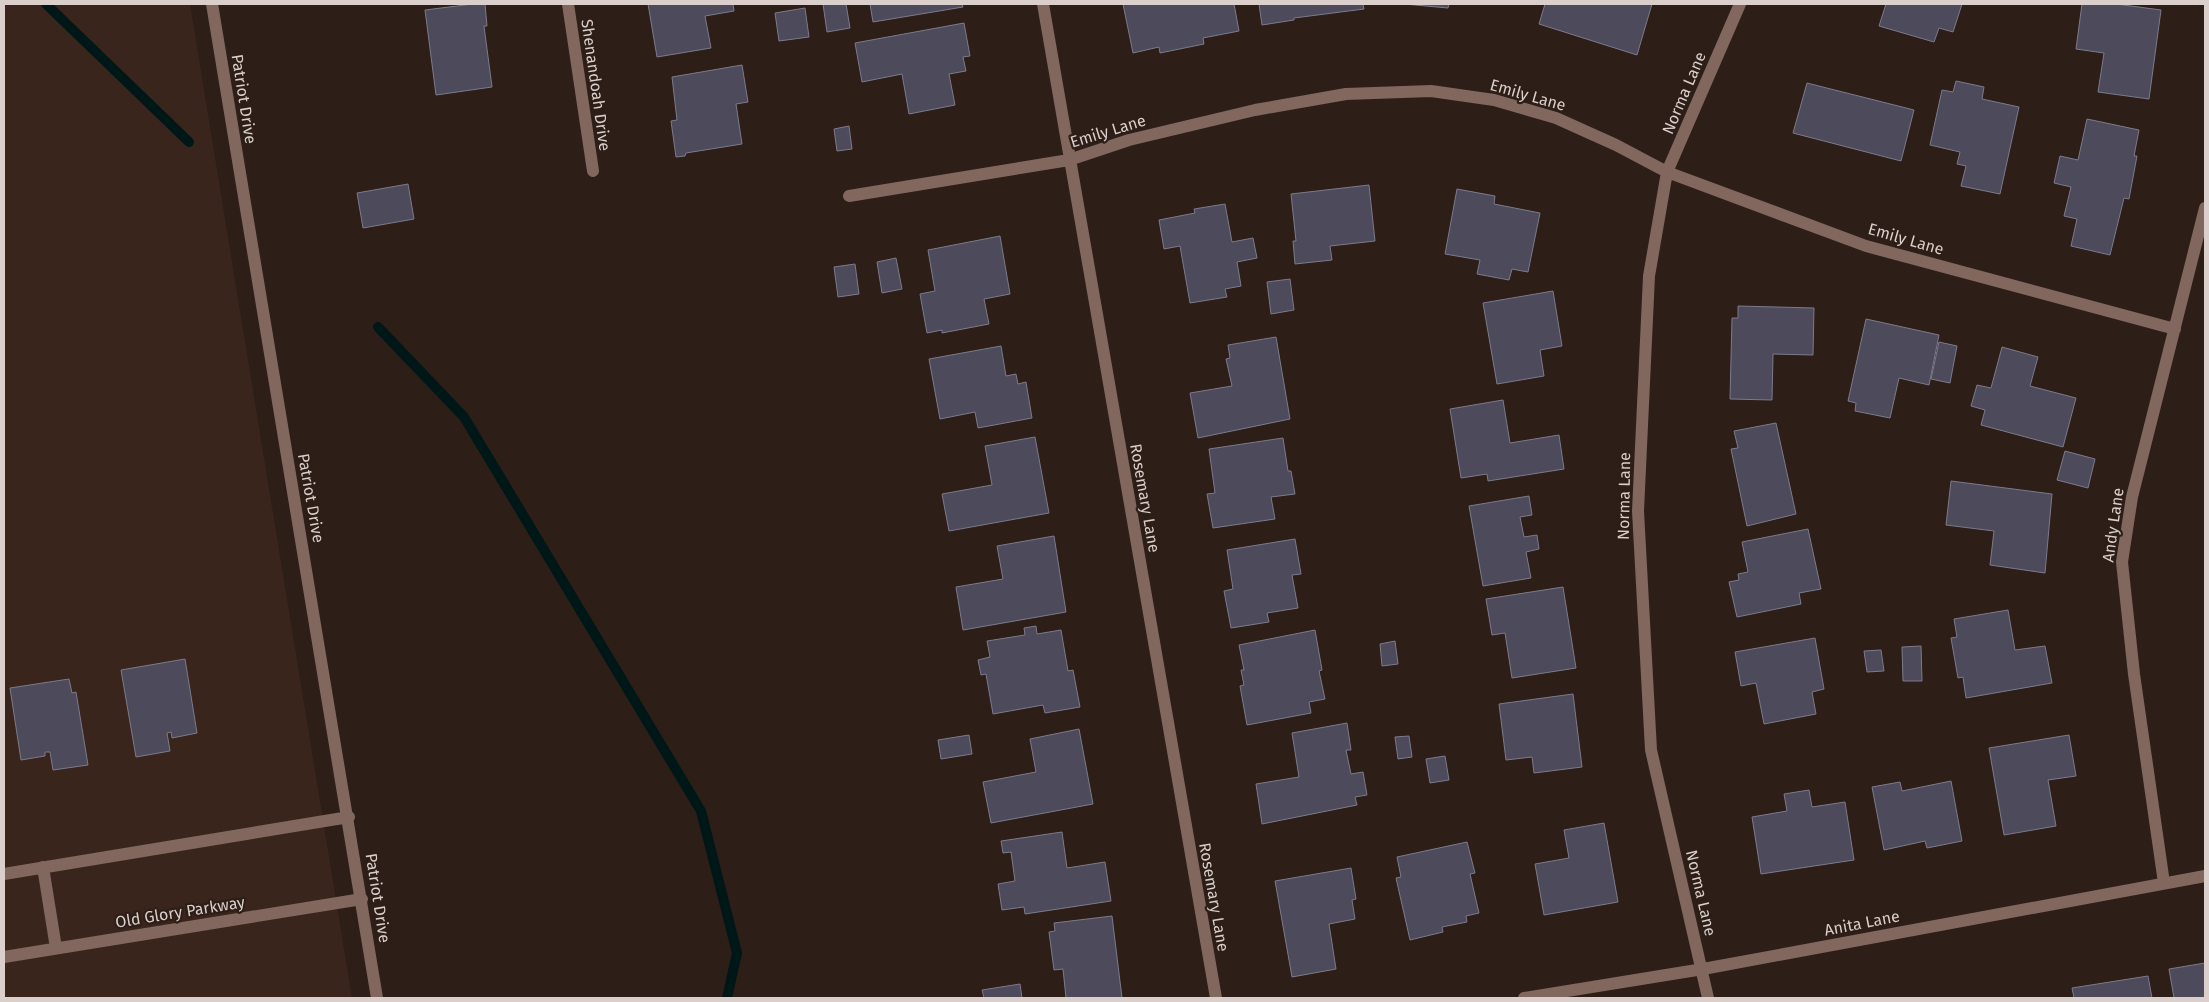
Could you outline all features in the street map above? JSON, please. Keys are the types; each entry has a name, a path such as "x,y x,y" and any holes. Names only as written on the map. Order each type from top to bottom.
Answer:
{"street":[{"name":"Patriot Drive","path":"212,4 349,817 377,998"},
{"name":"Shenandoah Drive","path":"568,4 593,172"},
{"name":"Rosemary Lane","path":"1043,4 1216,998"},
{"name":"Norma Lane","path":"1708,998 1651,750 1643,633 1638,511 1649,276 1668,172 1740,4"},
{"name":"Emily Lane","path":"849,196 1069,160 1129,140 1255,110 1346,94 1431,91 1494,100 1556,118 1616,145 1668,172 1866,246 2175,329"},
{"name":"Andy Lane","path":"2164,883 2134,674 2122,562 2132,497 2205,208"},
{"path":"4,874 349,817"},
{"path":"43,867 56,948"},
{"name":"Anita Lane","path":"1524,998 1702,969 2205,876"},
{"name":"Old Glory Parkway","path":"4,956 362,899"}],"shaded area":[{"path":"4,4 190,4 352,998 4,998"}],"building":[{"path":"485,4 487,26 484,26 492,87 436,95 425,10"},
{"path":"648,4 733,4 734,11 705,16 711,48 657,57"},
{"path":"823,4 846,4 850,28 827,32"},
{"path":"870,4 962,4 963,7 873,22"},
{"path":"1123,4 1234,4 1239,31 1203,38 1204,44 1160,53 1159,47 1133,53"},
{"path":"1259,4 1363,4 1364,9 1294,18 1294,20 1262,25"},
{"path":"1404,4 1449,4 1448,8"},
{"path":"1545,4 1652,4 1637,55 1539,24"},
{"path":"1886,4 1962,4 1953,32 1939,28 1934,42 1879,26"},
{"path":"2082,4 2116,4 2161,10 2149,99 2098,92 2104,53 2076,49"},
{"path":"805,8 809,37 779,41 775,13"},
{"path":"964,23 970,56 963,57 966,71 949,74 955,105 909,114 902,74 862,82 855,43"},
{"path":"742,65 748,102 736,104 742,144 686,153 685,156 676,157 671,121 677,120 672,77"},
{"path":"1956,81 1984,87 1982,99 2019,107 2000,194 1961,186 1966,166 1957,164 1960,152 1930,145 1942,90 1953,92"},
{"path":"1807,83 1914,110 1901,161 1793,133"},
{"path":"2087,119 2139,130 2134,156 2137,156 2129,199 2124,198 2110,255 2071,246 2077,219 2064,216 2071,187 2054,183 2060,156 2078,160"},
{"path":"849,126 852,149 837,151 834,129"},
{"path":"408,184 414,219 363,228 357,193"},
{"path":"1369,185 1375,241 1330,246 1332,260 1295,264 1293,241 1296,241 1291,194"},
{"path":"1457,189 1495,196 1494,204 1540,213 1528,272 1512,269 1509,280 1477,274 1480,260 1445,254"},
{"path":"1225,204 1232,242 1253,238 1257,258 1237,262 1241,286 1225,289 1227,297 1190,303 1180,246 1164,249 1159,220 1195,213 1194,209"},
{"path":"1000,236 1010,294 984,299 989,324 942,333 942,330 927,333 920,294 935,291 928,250"},
{"path":"896,258 902,289 882,293 877,262"},
{"path":"855,264 859,294 838,297 834,267"},
{"path":"1290,279 1294,310 1271,314 1267,282"},
{"path":"1553,291 1562,346 1540,350 1544,376 1497,384 1483,303"},
{"path":"1738,306 1814,308 1813,355 1773,354 1772,400 1730,399 1732,318 1738,318"},
{"path":"1866,319 1939,335 1929,385 1899,378 1890,418 1855,411 1856,403 1848,401"},
{"path":"1276,337 1290,419 1198,438 1190,393 1232,386 1226,359 1230,358 1228,345"},
{"path":"1939,342 1957,346 1950,383 1931,379"},
{"path":"1001,346 1006,376 1016,374 1018,384 1026,382 1032,418 978,428 975,412 940,419 929,359"},
{"path":"2002,347 2038,357 2030,386 2076,398 2063,447 1981,425 1985,410 1971,406 1977,385 1991,388"},
{"path":"1503,400 1510,443 1559,435 1564,469 1488,481 1487,474 1461,478 1450,409"},
{"path":"1776,423 1796,514 1747,526 1731,449 1738,448 1734,431"},
{"path":"1035,437 1049,513 949,531 942,494 992,485 985,446"},
{"path":"1283,438 1288,471 1291,471 1295,494 1271,497 1275,519 1213,528 1207,494 1215,493 1209,449"},
{"path":"2065,451 2095,459 2088,488 2057,480"},
{"path":"1951,481 2052,494 2045,573 1990,565 1994,531 1946,525"},
{"path":"1529,496 1532,515 1520,517 1524,537 1537,535 1539,549 1526,552 1531,578 1483,586 1469,506"},
{"path":"1808,529 1821,589 1799,593 1801,604 1737,617 1729,582 1739,580 1738,574 1748,572 1742,542"},
{"path":"1054,536 1066,612 963,630 956,587 1003,579 997,546"},
{"path":"1295,539 1301,574 1292,575 1298,608 1267,613 1269,622 1231,628 1224,591 1233,589 1227,550"},
{"path":"1563,587 1576,668 1512,678 1505,633 1492,635 1486,599"},
{"path":"2008,610 2015,650 2045,646 2052,683 1966,698 1963,677 1958,678 1951,638 1957,637 1954,619"},
{"path":"1036,626 1037,634 1061,630 1068,671 1073,670 1080,707 1045,713 1043,705 993,714 986,674 981,675 978,660 990,657 987,641 1025,635 1024,628"},
{"path":"1315,630 1322,670 1319,671 1325,699 1309,702 1311,713 1247,725 1240,686 1244,685 1241,670 1244,670 1239,645"},
{"path":"1815,638 1824,689 1812,692 1816,714 1764,724 1756,683 1741,686 1735,652"},
{"path":"1395,641 1398,664 1382,666 1380,644"},
{"path":"1921,646 1922,681 1903,681 1902,647"},
{"path":"1881,650 1884,671 1867,672 1864,651"},
{"path":"185,659 197,733 172,738 171,732 167,733 170,751 136,757 121,670"},
{"path":"69,679 72,693 76,692 88,765 53,770 50,752 45,752 45,756 21,760 10,688"},
{"path":"1573,694 1582,767 1534,773 1532,757 1506,760 1499,704"},
{"path":"1347,723 1351,750 1346,750 1351,774 1363,772 1367,795 1355,797 1357,805 1262,824 1256,784 1299,777 1292,733"},
{"path":"1079,729 1093,804 991,823 983,782 1036,772 1030,739"},
{"path":"969,735 972,754 941,759 938,740"},
{"path":"2069,735 2076,776 2048,780 2056,826 2004,835 1989,748"},
{"path":"1409,736 1412,757 1398,759 1395,737"},
{"path":"1445,756 1449,780 1430,783 1426,759"},
{"path":"1951,781 1962,841 1927,848 1925,841 1884,850 1872,787 1900,782 1902,791"},
{"path":"1809,790 1812,807 1845,802 1854,860 1761,874 1752,817 1787,811 1784,794"},
{"path":"1604,823 1618,902 1544,915 1535,864 1569,858 1564,830"},
{"path":"1062,832 1067,868 1105,862 1111,901 1025,914 1024,907 1002,910 998,884 1015,881 1011,852 1003,853 1001,841"},
{"path":"1467,842 1475,873 1470,874 1479,913 1466,916 1467,922 1442,927 1443,932 1410,940 1396,878 1401,877 1397,857"},
{"path":"1351,868 1356,899 1352,900 1355,919 1329,924 1336,969 1292,977 1275,881"},
{"path":"1112,916 1122,998 1066,998 1063,969 1054,970 1049,932 1055,931 1054,923"},
{"path":"2205,963 2205,998 2174,998 2169,969"},
{"path":"2148,976 2152,998 2074,998 2072,988"},
{"path":"1020,984 1022,998 984,998 982,990"}],"waterway":[{"path":"46,4 189,142"},
{"path":"378,327 464,417 701,811 737,953 727,998"}]}
